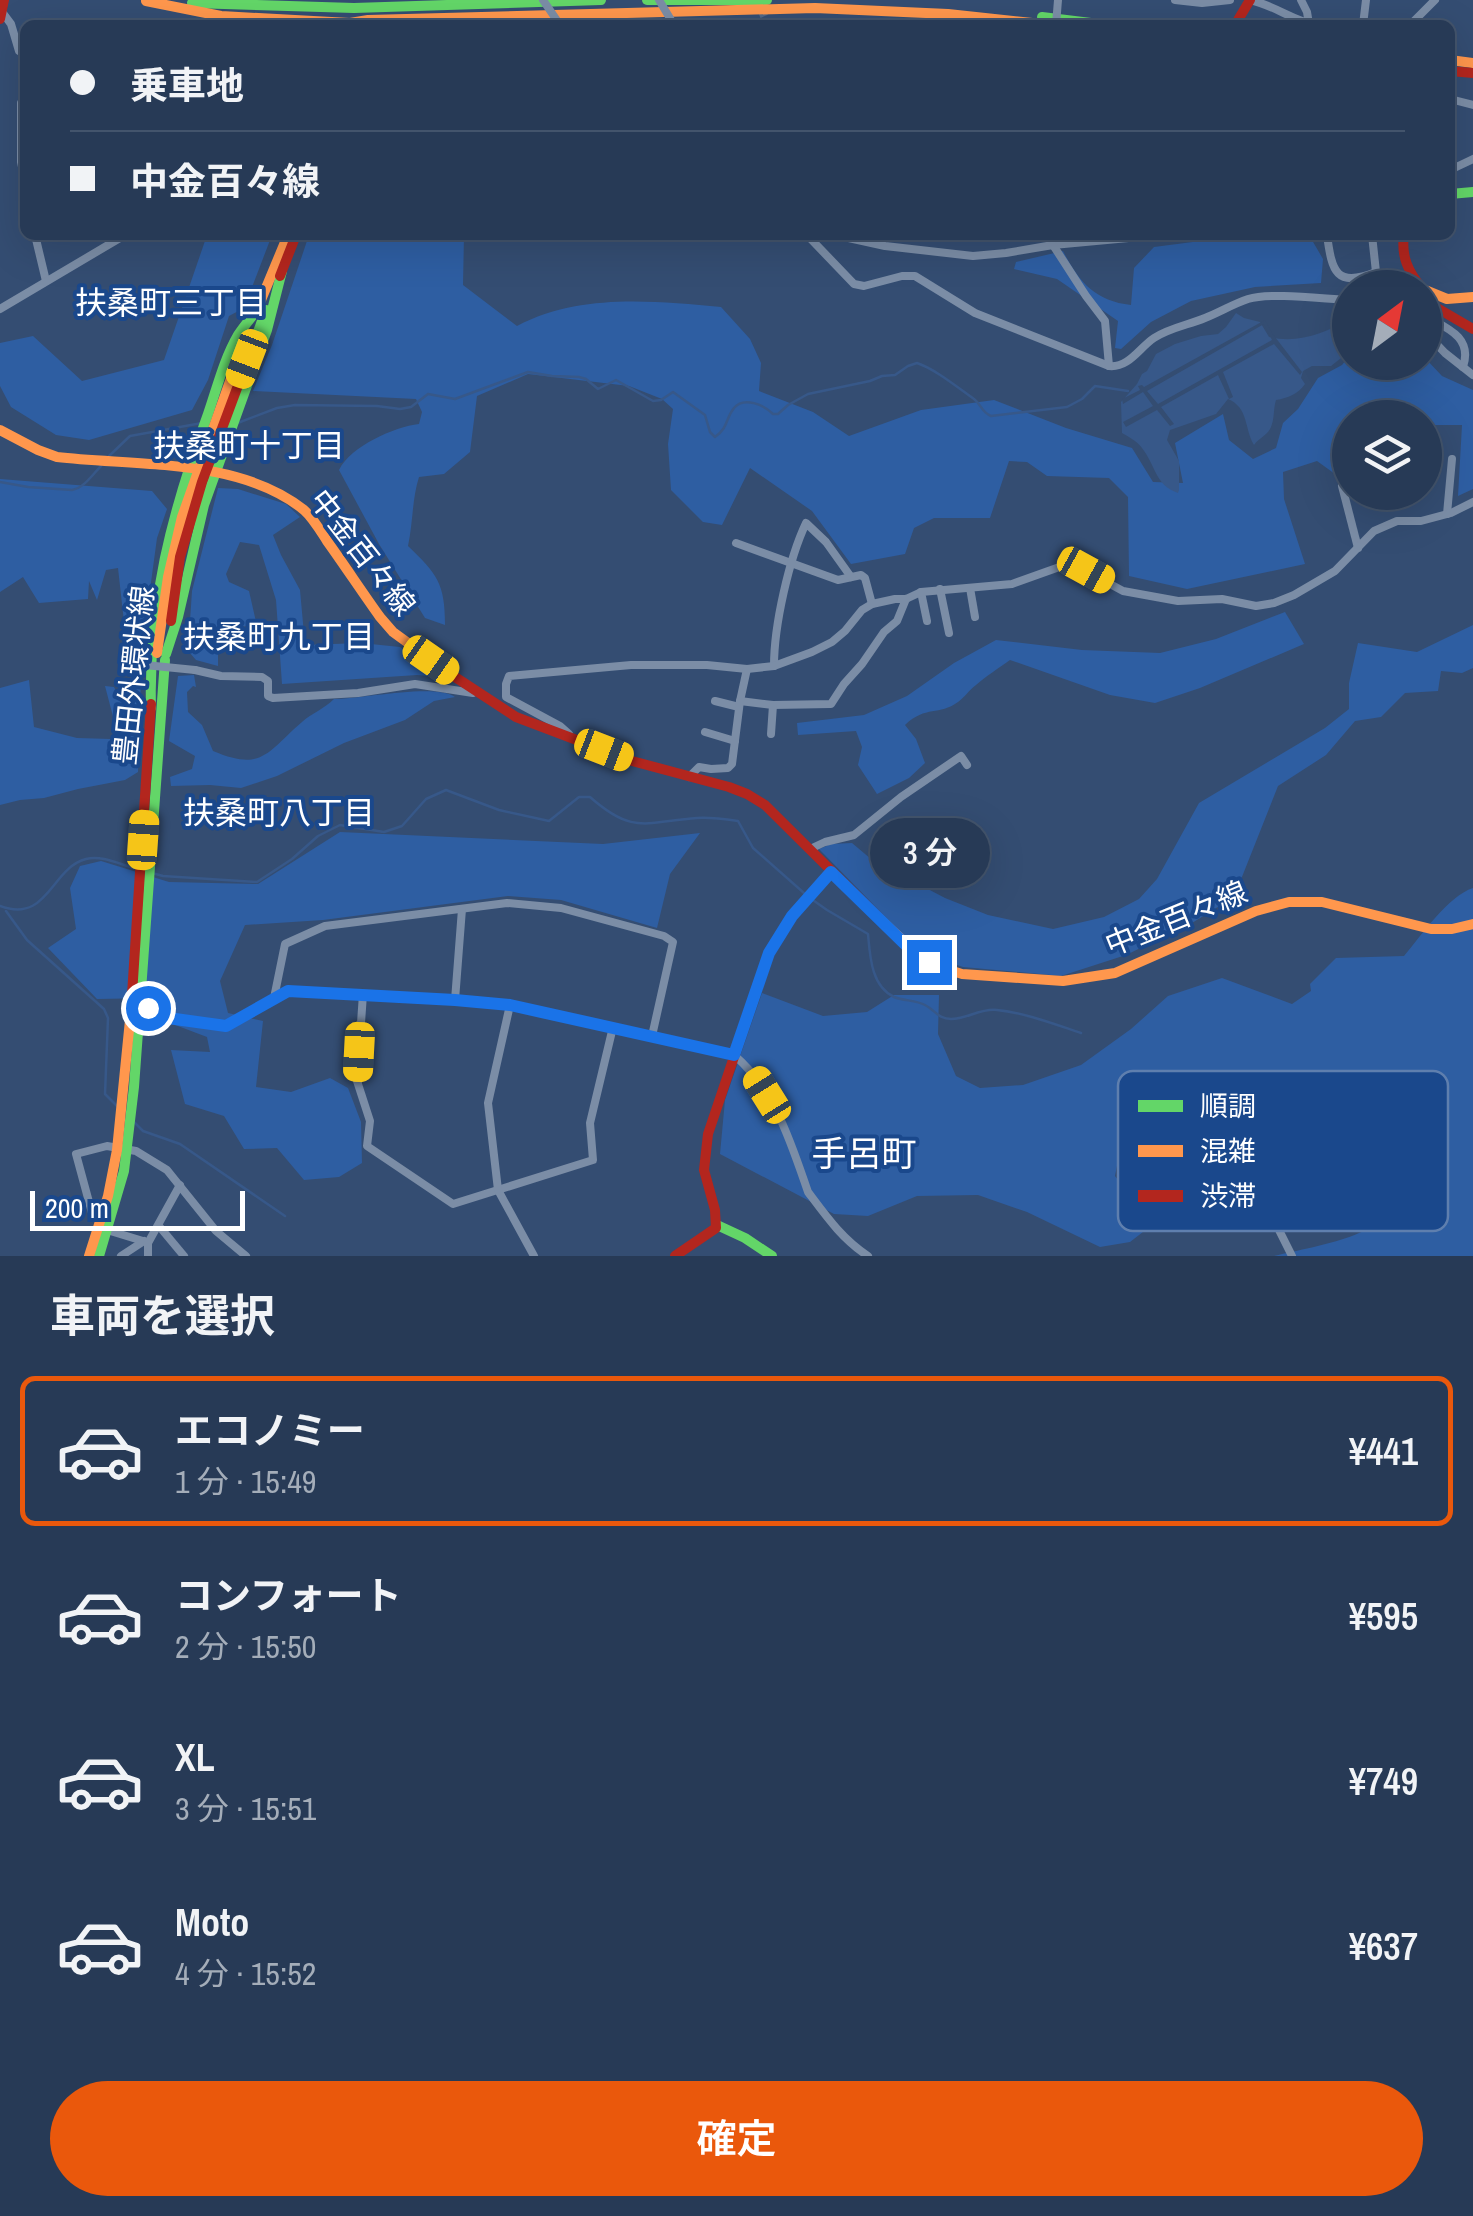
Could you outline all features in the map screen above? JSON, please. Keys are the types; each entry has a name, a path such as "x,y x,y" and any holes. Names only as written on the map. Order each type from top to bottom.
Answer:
{"main road":[{"path":"132,0 351,4 601,0"},
{"path":"647,0 827,0 950,7 1064,20"},
{"path":"146,1 167,8 286,20"},
{"path":"765,9 814,12 827,20 841,12 871,9"},
{"path":"368,20 871,9 1005,20"},
{"name":"豊田外環状線","path":"152,774 150,708 171,621 180,557 258,310 286,240"},
{"name":"豊田外環状線","path":"99,1256 124,1170 129,1136 142,906 168,577 182,517 250,338 294,240"},
{"path":"1395,240 1400,270"},
{"path":"1403,240 1408,270"},
{"path":"161,654 179,622 194,543 214,472 265,335 282,270"},
{"path":"1442,297 1473,297"},
{"path":"150,708 148,675 164,551 187,470 236,339 258,310"},
{"path":"1442,312 1473,329"},
{"name":"中金百々線","path":"0,430 57,457 214,472 270,488 293,500 307,512 393,632 477,693 516,717 632,761 748,794 810,849 911,950 946,970 1063,980 1091,978 1115,973 1250,913 1299,900 1350,907 1420,928 1443,930 1473,924"},
{"path":"716,1228 718,1216 706,1180 704,1154 734,1055 769,953 792,916 831,872"},
{"name":"豊田外環状線","path":"89,1256 108,1196 137,1012"},
{"path":"675,1256 717,1225 772,1256"}],"street":[{"path":"1175,0 1230,0"},
{"path":"1248,0 1304,20"},
{"path":"1415,20 1435,0"},
{"path":"1,11 12,24 20,52"},
{"path":"37,240 46,281"},
{"path":"0,309 116,240"},
{"path":"812,240 854,284 864,286 915,276 975,313 1117,367 1162,333 1247,299 1332,299"},
{"path":"858,240 973,256 1107,240"},
{"path":"1328,240 1330,260 1336,270"},
{"path":"1373,240 1376,270"},
{"path":"1053,245 1105,320 1110,366"},
{"path":"1442,326 1466,343 1469,355 1463,368"},
{"path":"1442,350 1473,375"},
{"path":"1447,514 1452,459"},
{"path":"576,740 560,726 506,697 509,676 631,665 706,664 747,669 774,666 832,642 872,604 940,589 1012,584 1065,565 1086,570 1123,590 1178,601 1222,600 1256,606 1274,603 1335,571 1368,535 1398,521 1421,521 1473,502"},
{"path":"1348,510 1358,548"},
{"path":"774,666 778,625 792,562 806,522 851,577"},
{"path":"736,543 838,580 861,575 872,604"},
{"path":"970,588 976,617"},
{"path":"940,589 949,633"},
{"path":"921,592 927,621"},
{"path":"715,701 831,704 884,632 898,621 906,599"},
{"path":"124,664 262,677 268,681 268,696 274,698 358,693 414,684 477,693"},
{"path":"689,778 699,767 728,768 732,764 747,669"},
{"path":"771,734 773,705"},
{"path":"705,732 735,741"},
{"path":"810,849 854,835 961,756 967,765"},
{"path":"274,998 285,944 325,926 507,903 561,908 664,936 673,942 652,1036"},
{"path":"455,1000 462,909"},
{"path":"137,1012 148,1008 168,1018 226,1026 288,991 455,1000 510,1005 734,1055 751,1070 782,1121 808,1192 850,1244 868,1256"},
{"path":"363,994 357,1081 370,1121 367,1146 453,1204 593,1160 590,1123 613,1027"},
{"path":"510,1005 488,1103 498,1190 534,1256"},
{"path":"92,1213 76,1154 107,1146 136,1151 166,1170 216,1231 246,1256"},
{"path":"121,1256 145,1242 159,1226 180,1185"},
{"path":"159,1226 184,1256"},
{"path":"107,1230 145,1242"},
{"path":"1280,1231 1292,1256"},
{"path":"145,1242 148,1256"}],"shaded area":[{"path":"205,240 270,240 244,308 229,316 208,380 192,410 89,440 56,435 11,407 0,386 0,343 33,336 82,381 164,360"},
{"path":"307,240 464,240 463,285 517,326 541,315 591,304 643,302 721,307 750,339 761,363 759,391 813,412 849,436 921,410 994,400 1132,448 1153,482 1183,483 1175,443 1223,414 1229,440 1253,459 1276,448 1283,423 1298,409 1318,378 1332,370 1332,380 1442,380 1442,376 1473,390 1473,489 1458,496 1462,425 1442,425 1442,400 1332,400 1332,472 1317,461 1283,472 1284,499 1305,564 1187,589 1129,576 1128,497 1109,478 1047,476 1027,462 1009,461 990,518 934,518 914,528 905,554 851,564 812,511 750,468 722,525 703,522 671,490 668,444 673,409 662,399 629,386 528,374 477,396 470,452 444,474 419,477 408,546 437,580 445,625 425,618 339,470 353,453 374,439 419,424 422,412 416,399 253,391"},
{"path":"1208,240 1312,240 1323,259 1321,283 1255,287 1191,301 1151,322 1121,349 1115,348 1118,321 1057,279 1014,269 1016,262 1063,251 1090,288 1107,299 1131,305 1134,268 1154,247"},
{"path":"1236,313 1260,322 1269,337 1280,339 1311,336 1332,328 1332,365 1312,366 1303,371 1301,378 1305,384 1292,395 1276,400 1270,429 1254,445 1243,413 1228,399 1216,414 1170,430 1167,440 1179,461 1178,493 1160,480 1140,446 1122,433 1121,402 1156,354 1175,344 1218,334"},
{"path":"0,479 152,491 167,509 157,538 144,634 126,640 118,568 106,570 97,600 89,581 88,599 39,603 23,577 0,592"},
{"path":"218,488 238,489 286,504 300,517 273,535 300,590 305,645 361,643 400,647 451,678 417,675 282,684 276,600 259,545 240,542 226,574 229,582 249,591 257,626 218,627 218,666 196,660 183,645 189,636 192,591"},
{"path":"1285,612 1304,644 1155,703 1110,695 1010,660 958,702 919,715 905,725 916,739 925,763 909,778 877,794 858,765 862,747 856,731 798,735 797,723 864,715 907,696 996,640 1082,650 1160,653 1216,639"},
{"path":"1473,625 1473,668 1462,673 1441,671 1438,691 1405,693 1381,717 1355,721 1326,755 1278,786 1234,897 1192,923 1126,955 1061,976 963,967 933,957 913,945 819,849 852,843 871,859 945,898 988,915 1053,929 1104,917 1139,899 1157,879 1199,803 1325,728 1349,709 1349,683 1358,643 1417,652"},
{"path":"132,674 141,676 138,772 125,780 0,805 0,688 29,680 34,727 77,738 111,739 116,728 105,686 114,687 124,707"},
{"path":"194,675 196,687 187,692 188,712 202,725 213,751 243,760 272,750 334,699 416,691 455,697 434,701 405,720 241,788 171,786 170,777 192,769 195,756 169,741 178,676"},
{"path":"340,832 603,844 700,833 670,874 657,928 561,900 508,896 323,920 245,925 220,981 228,1013 263,1021 256,1087 291,1092 330,1078 348,1088 361,1122 362,1163 339,1177 304,1180 277,1148 244,1149 224,1116 185,1104 171,1050 210,1052 207,1037 170,1023 153,998 97,999 48,948 76,929 70,888 80,866 101,861 169,882 258,884"},
{"path":"1473,888 1473,1256 1274,1256 1364,1231 1448,1231 1448,1071 1118,1071 1118,1231 1144,1231 1130,1242 1100,1247 1027,1212 978,1195 917,1196 868,1216 834,1214 720,1154 725,1100 762,993 823,1016 867,1012 894,995 939,995 938,1034 956,1076 980,1088 1023,1085 1081,1065 1168,996 1222,978 1292,1004 1311,991 1310,984 1336,958 1404,956 1464,892"}],"pier":[{"path":"1265,320 1302,372 1300,375 1274,344 1223,372 1233,397 1229,399 1218,375 1161,407 1174,424 1170,426 1157,410 1126,427 1123,422 1153,406 1143,392 1123,404 1122,399 1140,390 1138,386 1144,387","holes":["1264,324 1272,340 1158,404 1147,391"]}],"waterway":[{"path":"235,424 295,405 400,409 411,407 428,394 455,399 528,372 579,377 598,389 616,380 653,401 673,392 705,415 715,437 738,404 754,403 778,414 808,394 895,375 917,363 974,399 991,416 1067,407 1095,386 1128,391"},
{"path":"109,456 130,436 202,423"},
{"path":"0,482 72,490 84,484 101,466"},
{"path":"152,873 257,882 318,836 340,825 384,832 402,826 426,799 446,790 499,810 549,821 579,797 590,797 618,817 640,823 702,818 738,821 753,848 804,893"},
{"path":"0,906 29,908 74,864 86,859 104,859 134,868"},
{"path":"810,898 868,934 876,978 894,997 921,1003 947,1019 997,1010 1081,1033"},
{"path":"6,911 27,940 104,1009 108,1018 105,1094 117,1106"},
{"path":"134,1122 143,1131 180,1144 285,1216"}],"tunnel":[{"path":"761,9 766,20"}],"traffic: fast":[{"path":"192,3 354,8 601,0"},
{"path":"647,0 767,0"},
{"path":"1042,17 1066,20"},
{"path":"1455,194 1473,192"},
{"path":"166,654 204,505 267,330 282,271"},
{"path":"151,708 158,595 173,522 225,364 238,335 257,310"},
{"path":"255,340 266,310"},
{"path":"139,1018 165,660"},
{"path":"99,1256 124,1171 139,1018"},
{"path":"716,1227 745,1238 772,1256"}],"traffic: slow":[{"path":"146,1 221,16 295,20"},
{"path":"368,20 815,8 1004,20"},
{"path":"1455,61 1473,63"},
{"path":"256,312 286,240"},
{"path":"1442,297 1473,297"},
{"path":"157,653 182,517 246,336"},
{"path":"0,430 57,457 186,467 249,481 278,493 310,517 393,632 452,675"},
{"path":"879,918 917,952 949,970 1063,981 1115,973 1256,911 1289,902 1322,902 1431,929 1473,924"},
{"path":"89,1256 108,1196 117,1150 131,1010"}],"traffic: jam":[{"path":"0,19 4,0"},
{"path":"1238,20 1250,0"},
{"path":"1455,71 1473,73"},
{"path":"280,276 294,240"},
{"path":"1404,240 1410,270"},
{"path":"1442,311 1473,329"},
{"path":"171,621 180,557 202,482 255,340"},
{"path":"452,675 516,717 632,761 747,794 765,805 879,918"},
{"path":"131,1010 151,704"},
{"path":"675,1256 716,1228 704,1170 708,1134 769,953 792,916 831,871"}],"district":[{"name":"扶桑町三丁目","path":"171,302"},
{"name":"扶桑町十丁目","path":"249,445"},
{"name":"扶桑町九丁目","path":"279,636"},
{"name":"扶桑町八丁目","path":"279,812"},
{"name":"手呂町","path":"864,1153"}],"route":[{"path":"148,1008 168,1018 226,1026 288,991 455,1000 510,1005 734,1055 769,953 792,916 831,872 911,950 929,962"}]}
